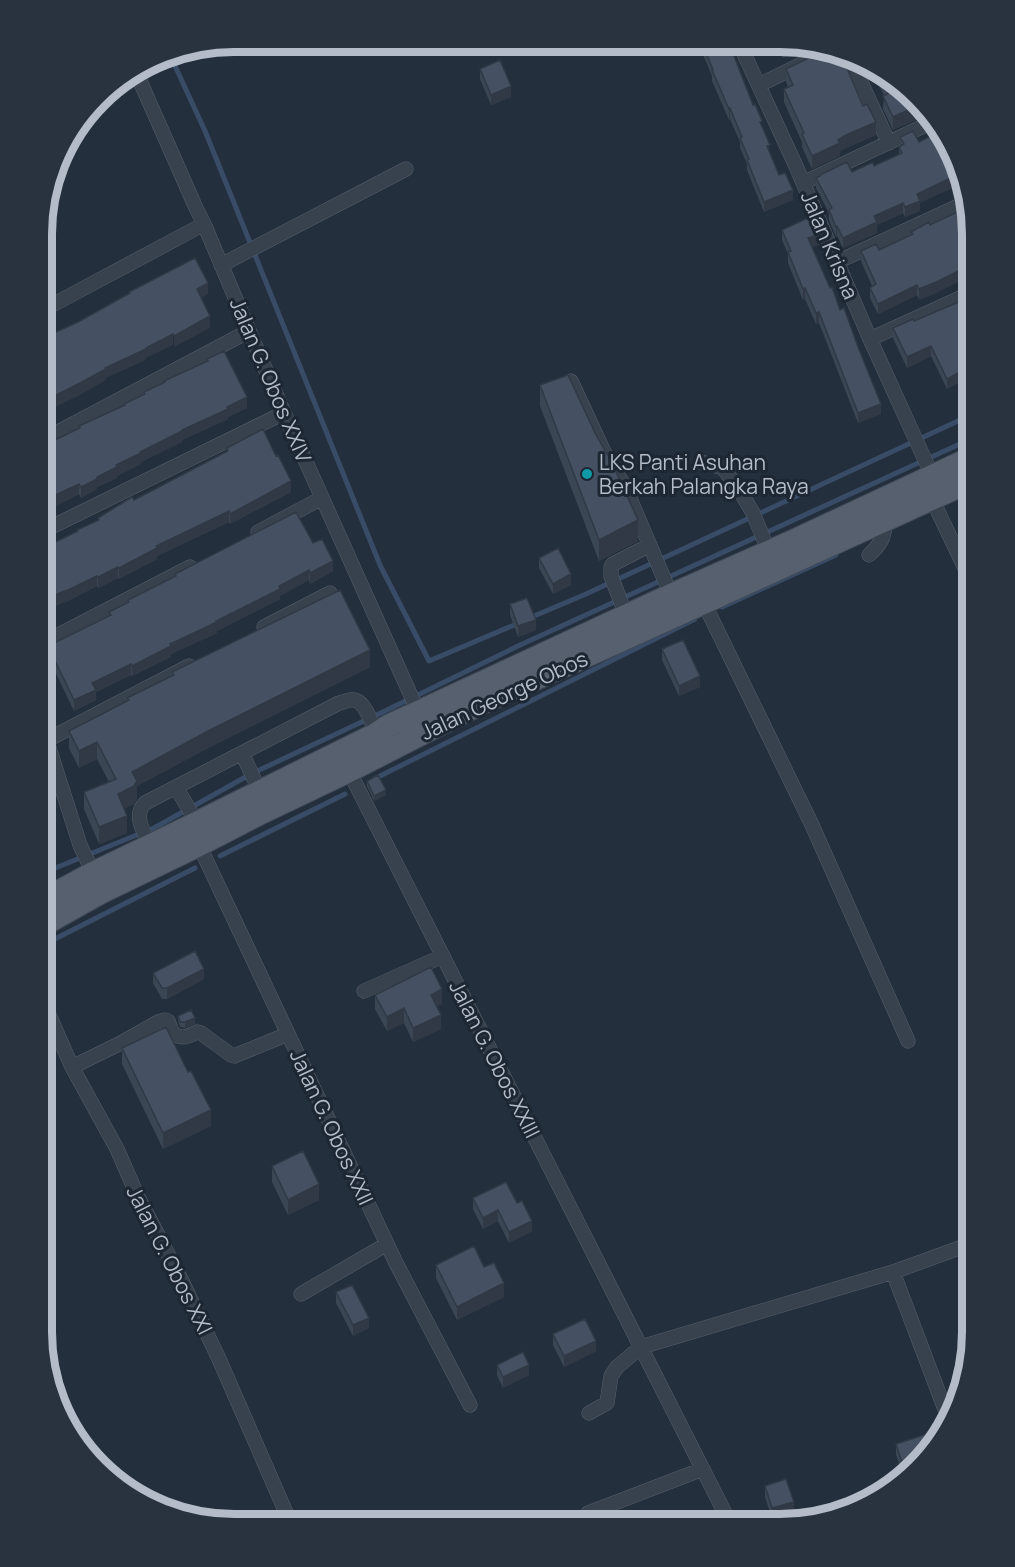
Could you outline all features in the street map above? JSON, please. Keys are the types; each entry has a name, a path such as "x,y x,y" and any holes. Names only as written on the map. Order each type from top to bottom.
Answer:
{"main road":[{"name":"Jalan George Obos","path":"52,916 94,876 146,835 254,779 372,723 388,726 420,716 478,705 885,520 962,465"},
{"name":"Jalan George Obos","path":"52,896 94,876 199,846 349,771 420,716 622,603 764,540 933,485 962,481"}],"street":[{"name":"Jalan Krisna","path":"743,52 803,183 918,448 962,558"},
{"path":"759,85 817,57"},
{"path":"854,68 889,143"},
{"name":"Jalan G. Obos XXIV","path":"139,80 204,224 284,413 420,716"},
{"path":"803,183 926,125"},
{"path":"221,265 406,169"},
{"path":"837,262 960,205"},
{"path":"52,306 204,224"},
{"path":"870,339 962,297"},
{"path":"52,435 249,330"},
{"path":"571,381 604,452 625,487 666,584"},
{"path":"52,527 284,413"},
{"path":"701,462 723,468 753,513 764,540"},
{"path":"250,536 322,498"},
{"path":"869,555 883,539 885,520"},
{"path":"622,603 611,576 611,567 650,545"},
{"path":"52,638 198,563"},
{"path":"256,631 330,593"},
{"path":"704,603 812,825 908,1041"},
{"path":"52,731 204,658"},
{"path":"146,835 139,815 141,807 146,803 339,703 357,700 372,723"},
{"path":"242,753 254,779"},
{"path":"52,756 80,845 94,876"},
{"name":"Jalan G. Obos XXIII","path":"349,771 726,1514"},
{"path":"176,787 190,812"},
{"name":"Jalan G. Obos XXII","path":"199,846 387,1244 470,1405"},
{"path":"364,991 443,956"},
{"path":"72,1067 165,1020 168,1021 173,1034 186,1038 196,1032 201,1033 234,1056 288,1034"},
{"name":"Jalan G. Obos XXI","path":"52,1022 72,1067 117,1149 138,1197 182,1279 287,1514"},
{"path":"301,1294 387,1244"},
{"path":"589,1413 608,1403 611,1376 617,1367 642,1347 893,1272 962,1247"},
{"path":"893,1272 945,1410"},
{"path":"588,1513 703,1469"}],"building":[{"path":"706,52 732,52 753,105 755,104 762,121 760,122 770,145 767,146 779,175 785,173 793,190 764,202 747,160 749,159 740,138 742,137"},
{"path":"813,56 845,65 863,106 867,104 876,122 844,136 838,140 840,143 812,156 784,89 793,85 786,69"},
{"path":"500,60 511,86 491,95 480,69"},
{"path":"886,87 911,109 893,117 883,96 889,93"},
{"path":"913,131 919,142 932,135 949,165 953,177 917,194 920,201 905,207 903,203 874,216 877,222 843,238 829,210 832,208 816,178 847,162 852,172 873,162 874,166 902,153 899,147 904,144 900,137"},
{"path":"961,210 962,269 919,289 917,285 878,304 870,288 876,284 861,251 876,244 879,250 913,234 911,232 929,222 930,225"},
{"path":"812,216 820,234 808,238 830,288 832,287 840,310 844,308 881,404 858,413 819,312 816,313 805,288 803,289 782,230"},
{"path":"195,258 208,283 197,289 210,316 52,397 52,334 78,322 129,292"},
{"path":"961,301 962,371 947,379 931,346 907,357 893,328"},
{"path":"224,351 247,397 227,407 228,409 116,465 117,467 97,479 81,487 79,484 53,496 52,499 52,440 125,405 164,381 208,361 207,359"},
{"name":"LKS Panti Asuhan Berkah Palangka Raya","path":"568,375 638,520 599,540 540,385"},
{"path":"263,429 291,481 230,514 229,511 156,546 157,548 119,568 52,597 52,544 99,520 98,518 132,497 134,500 228,451 227,448"},
{"path":"296,512 313,543 322,539 333,561 310,573 309,570 279,586 280,589 170,644 171,646 132,666 131,664 92,683 96,690 74,700 52,654 52,644 111,615 109,612 176,576 175,574"},
{"path":"558,548 571,574 553,584 539,558"},
{"path":"340,590 370,650 208,731 132,772 137,781 134,786 118,794 127,816 99,827 84,792 116,779 97,742 79,751 69,731 129,700 127,698 174,675 172,672"},
{"path":"527,598 536,620 518,626 510,604"},
{"path":"683,640 700,676 679,686 662,649"},
{"path":"378,775 386,790 374,796 367,781"},
{"path":"195,951 204,969 167,988 162,988 153,973"},
{"path":"431,967 442,989 431,995 441,1015 413,1028 404,1008 387,1017 375,995"},
{"path":"191,1010 195,1018 180,1022 178,1016"},
{"path":"166,1027 188,1072 191,1071 211,1110 163,1133 122,1048"},
{"path":"303,1151 319,1184 288,1200 272,1166"},
{"path":"506,1182 517,1203 522,1201 532,1221 509,1232 498,1210 483,1218 473,1198"},
{"path":"474,1246 484,1267 494,1263 504,1283 457,1307 436,1265"},
{"path":"352,1285 369,1318 353,1325 336,1292"},
{"path":"585,1319 596,1341 564,1356 553,1334"},
{"path":"523,1352 529,1365 503,1377 497,1365"},
{"path":"930,1433 931,1435 903,1466 896,1444"},
{"path":"786,1479 794,1502 772,1508 765,1486"}],"waterway":[{"path":"174,63 205,131 380,565 429,661 519,623"},
{"path":"527,619 586,594 962,419"},
{"path":"52,869 154,828 251,774 518,646 962,443"},
{"path":"722,607 836,555"},
{"path":"374,779 695,619"},
{"path":"220,856 345,794"},
{"path":"52,940 195,868"}],"place":[{"name":"LKS Panti Asuhan Berkah Palangka Raya","path":"587,474"}]}
